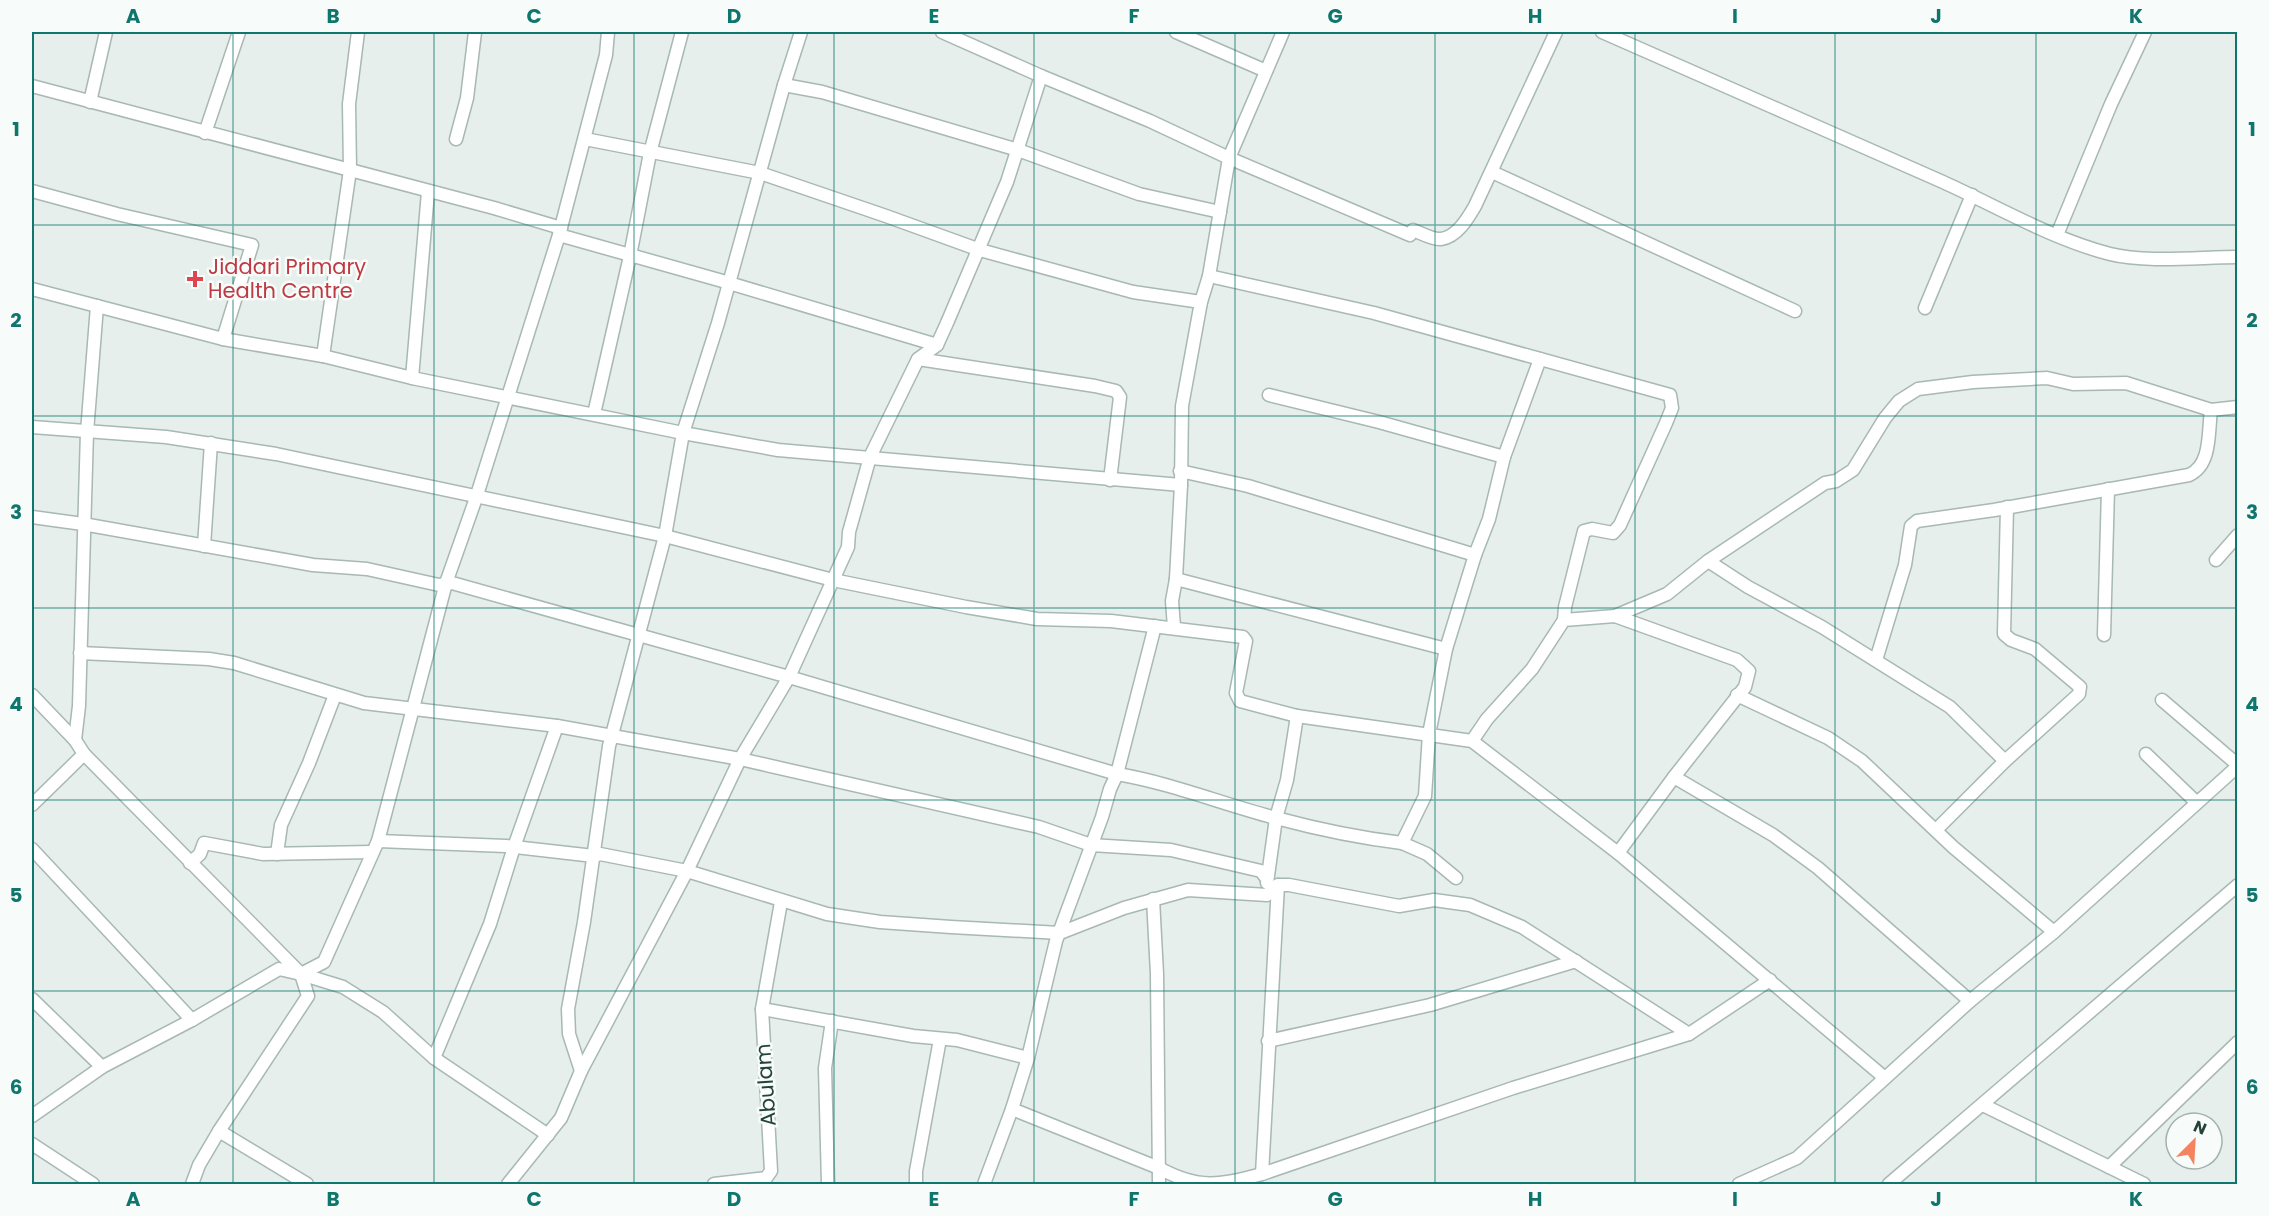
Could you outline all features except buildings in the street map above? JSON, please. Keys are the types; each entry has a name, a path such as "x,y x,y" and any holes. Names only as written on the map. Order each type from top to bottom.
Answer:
{"street":[{"path":"90,102 106,32"},
{"path":"205,133 239,32"},
{"path":"323,356 350,170 350,104 358,32"},
{"path":"456,139 467,98 475,32"},
{"path":"302,974 324,962 375,847 446,583 476,498 560,232 606,55 608,32"},
{"path":"594,414 630,256 650,153 682,32"},
{"path":"581,1071 569,1034 568,1009 612,736 665,536 683,433 730,284 784,85 801,32"},
{"path":"942,32 1410,235 1413,230 1439,240 1450,236 1466,222 1492,172 1556,32"},
{"path":"1176,32 1266,71"},
{"path":"1174,627 1172,601 1176,579 1181,485 1182,406 1201,302 1209,276 1230,158 1283,32"},
{"path":"1602,32 1972,195 2057,235 2113,255 2150,258 2238,257"},
{"path":"2057,235 2111,104 2145,32"},
{"path":"508,1185 561,1118 581,1071 687,871 740,759 789,677 848,547 849,532 870,458 918,358 937,345 980,250 1018,150 1041,76"},
{"path":"784,85 822,92 1018,150 1139,194 1220,212"},
{"path":"32,87 494,208 630,256 937,345"},
{"path":"585,139 760,173 980,250 1133,292 1201,302"},
{"path":"1492,172 1795,311"},
{"path":"32,191 117,214 252,245 224,339"},
{"path":"412,378 428,192"},
{"path":"1925,308 1972,195"},
{"path":"1209,276 1374,313 1670,395 1672,408 1620,525 1613,532 1584,531 1564,607 1564,620 1532,669 1486,719 1472,741"},
{"path":"32,289 224,339 323,356 508,398 778,450 1181,485"},
{"path":"75,740 79,706 87,432 97,306"},
{"path":"918,358 1116,391 1120,397 1110,480"},
{"path":"1402,843 1425,796 1429,734 1446,649 1475,555 1489,519 1504,457 1540,359"},
{"path":"1564,620 1615,616 1667,594 1708,561 1825,483 1836,481 1853,470 1885,417 1899,401 1918,389 1973,382 2047,378 2073,384 2126,383 2211,410 2238,407"},
{"path":"1269,395 1379,422 1504,457"},
{"path":"1876,660 1905,565 1911,526 1917,521 2189,475 2198,471 2204,463 2211,410"},
{"path":"32,427 166,437 287,457 665,536 833,580 966,607 1037,619 1111,621 1243,636 1246,641 1236,693 1240,701 1297,716 1472,741 1618,853 1885,1078"},
{"path":"204,546 211,443"},
{"path":"1180,471 1270,492 1475,555"},
{"path":"2104,635 2108,489"},
{"path":"1936,831 2005,761 2079,694 2080,687 2035,649 2011,640 2004,634 2007,507"},
{"path":"32,517 83,524 313,566 367,569 439,585 446,583 638,634 1276,818 1402,843 1427,854 1456,879"},
{"path":"2216,560 2238,535"},
{"path":"1708,561 1748,587 1822,627 1950,707 2005,761"},
{"path":"1176,579 1446,649"},
{"path":"1615,616 1737,660 1749,671 1745,687 1618,853"},
{"path":"984,1185 1028,1058 1056,941 1117,774 1155,626"},
{"path":"80,653 209,659 234,663 364,703 557,726 740,759 1039,827 1091,845 1171,850 1261,871 1272,882 1399,906 1434,900 1470,905 1522,927 1689,1034"},
{"path":"32,695 75,740 84,754 302,974 308,996 219,1131 199,1165 192,1185"},
{"path":"277,854 281,825 309,763 335,695"},
{"path":"1737,695 1828,738 1862,761 1936,831 2054,932"},
{"path":"1739,1185 1797,1158 1970,1001 2054,932 2238,766 2162,700"},
{"path":"1262,1174 1276,818 1287,780 1297,716"},
{"path":"434,1058 490,924 514,847 557,726"},
{"path":"32,805 84,754"},
{"path":"2146,754 2196,802"},
{"path":"1674,777 1773,835 1818,868 1970,1001"},
{"path":"190,863 200,854 204,843 263,854 375,847 514,847 594,856 600,854 687,871 781,902 827,914 880,922 1060,933 1153,899 1188,890 1267,895 1272,882"},
{"path":"32,849 192,1020"},
{"path":"1889,1185 2238,885"},
{"path":"1153,899 1157,974 1159,1185"},
{"name":"Abulam","path":"714,1185 766,1178 771,1171 762,1009 781,902"},
{"path":"1268,1041 1430,1005 1576,961"},
{"path":"32,1116 102,1067 192,1020 279,969 343,987 382,1012 434,1058 548,1135"},
{"path":"1012,1109 1159,1168 1180,1179 1206,1184 1228,1183 1262,1174 1513,1088 1689,1034 1770,980"},
{"path":"32,999 102,1067"},
{"path":"762,1009 957,1040 1028,1058"},
{"path":"828,1185 825,1068 832,1021"},
{"path":"916,1185 916,1170 940,1039"},
{"path":"2109,1167 2238,1042"},
{"path":"1983,1105 2144,1185"},
{"path":"219,1131 307,1185"},
{"path":"32,1144 93,1185"}],"place":[{"name":"Jiddari Primary Health Centre","path":"195,279"}]}
